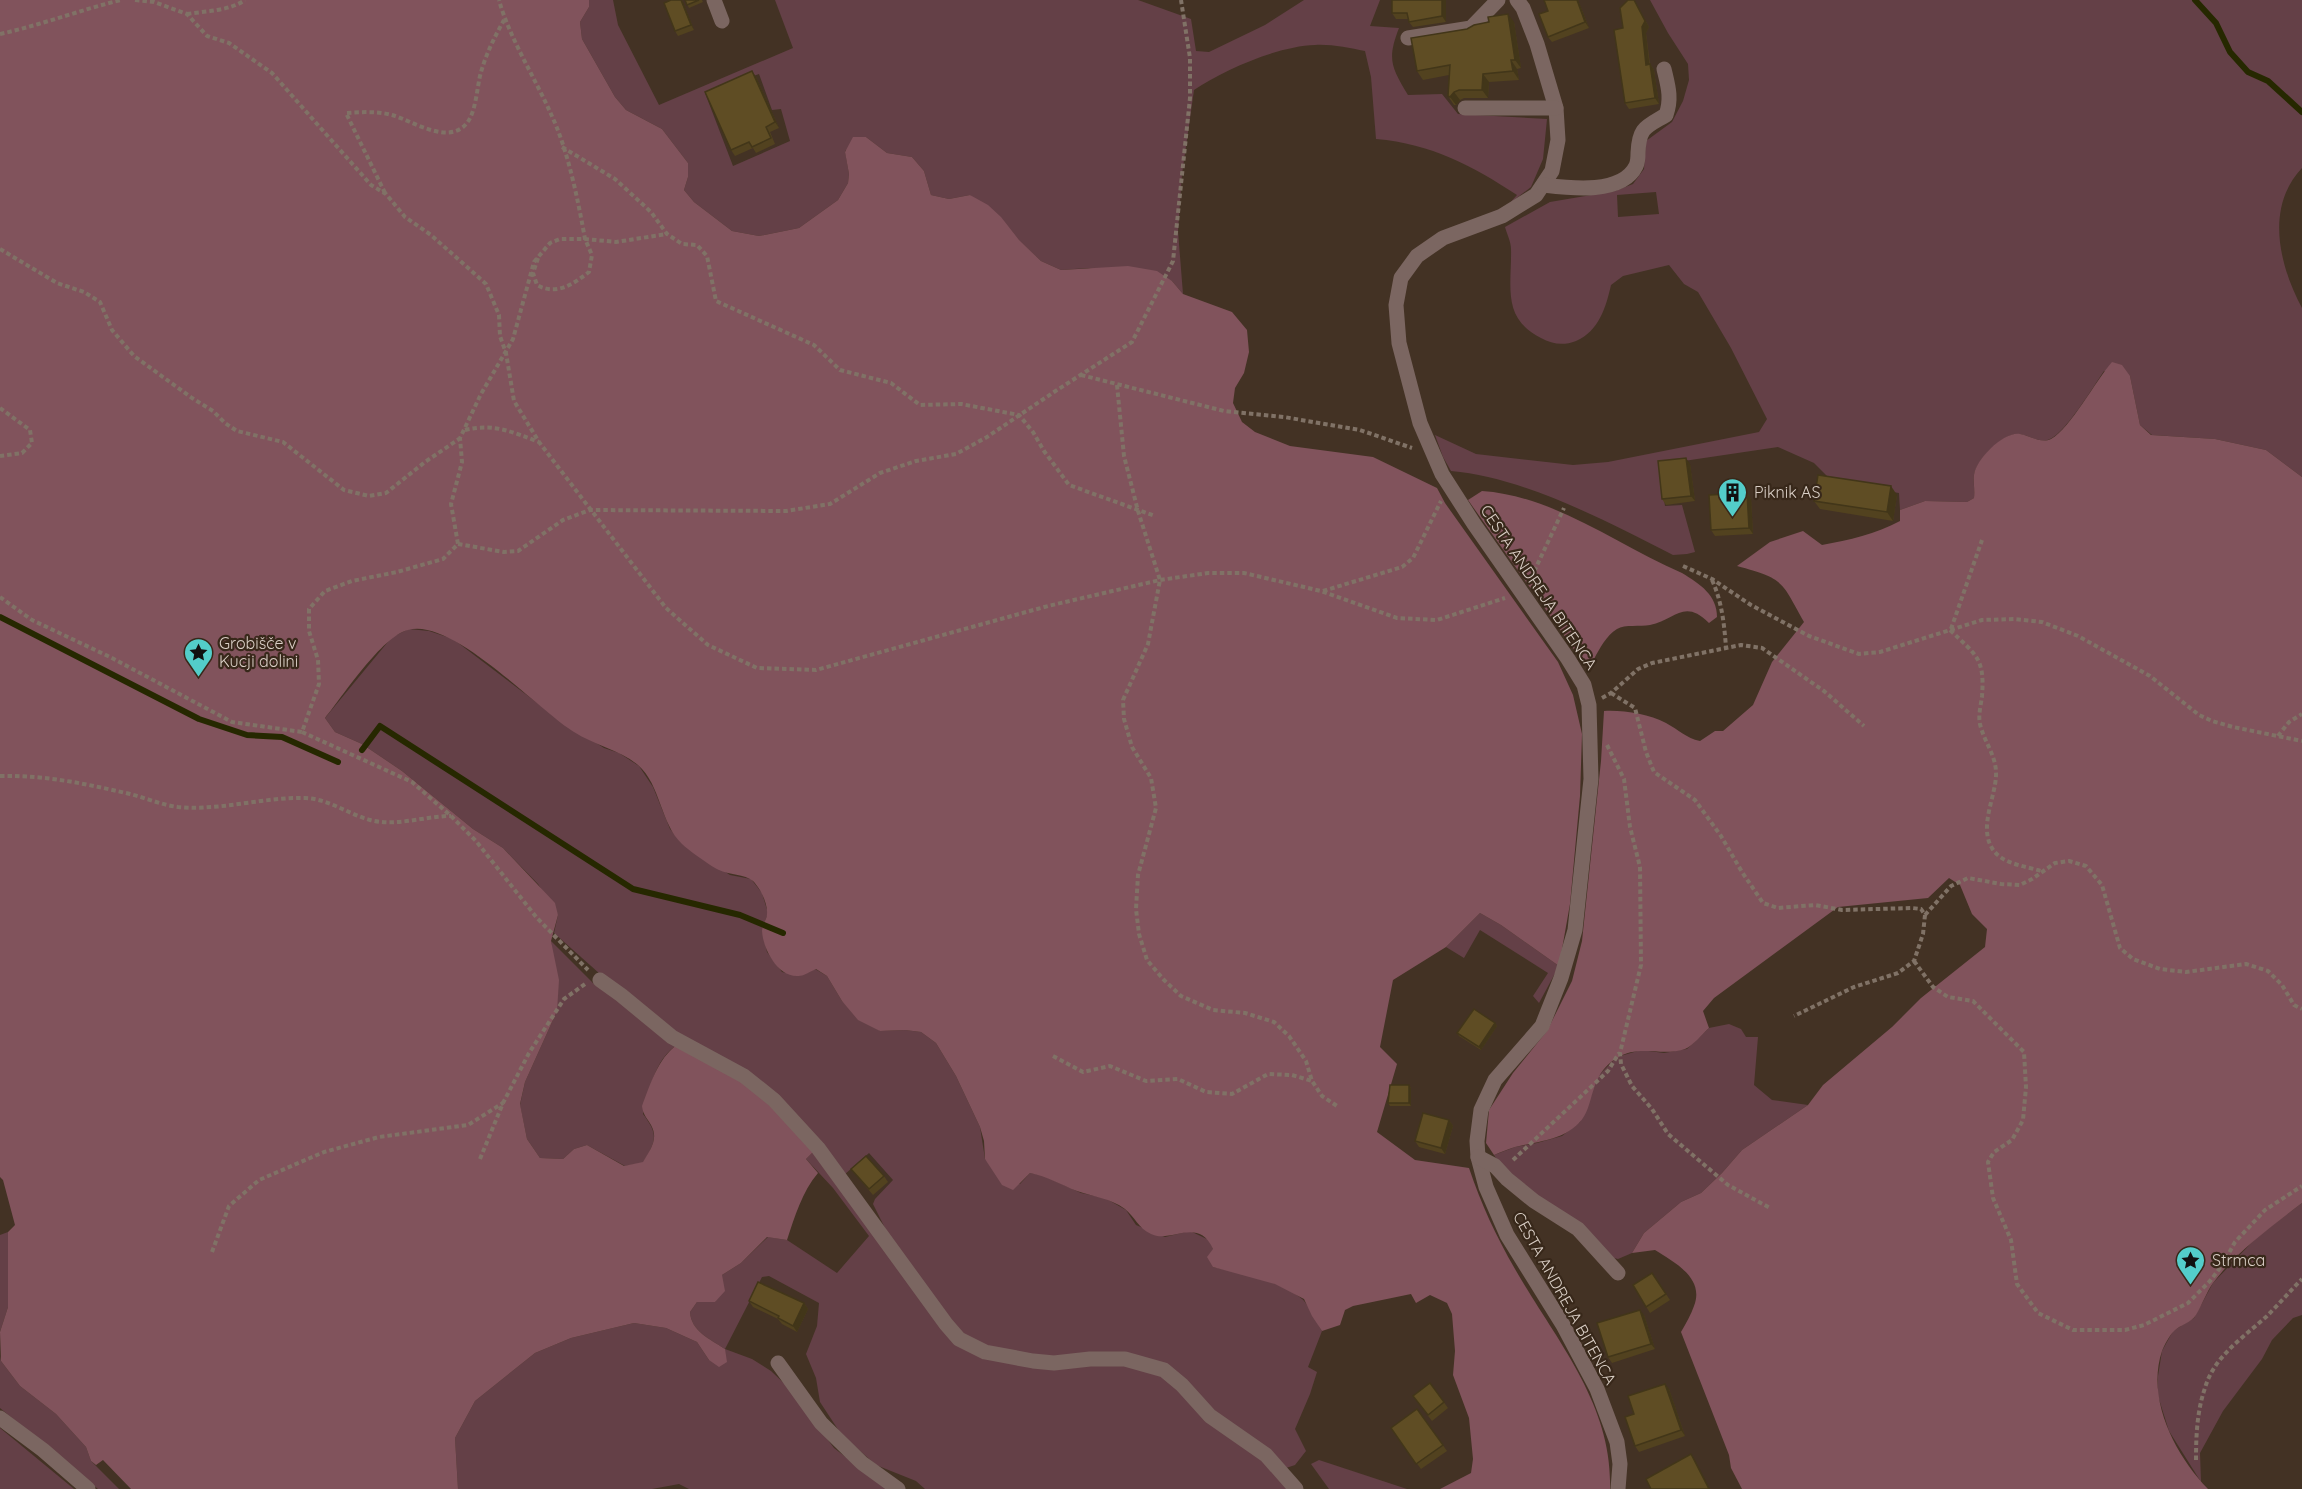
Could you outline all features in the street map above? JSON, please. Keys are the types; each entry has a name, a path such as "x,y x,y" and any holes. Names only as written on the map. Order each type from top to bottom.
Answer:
{"street":[{"path":"714,0 722,21"},
{"path":"1408,38 1471,28 1498,0"},
{"name":"CESTA ANDREJA BITENCA","path":"1517,0 1538,44 1556,108 1558,140 1552,171 1536,195 1503,216 1443,238 1417,256 1401,278 1396,305 1399,343 1420,423 1449,488 1568,659 1584,685 1589,705 1591,779 1575,930 1561,978 1542,1026 1495,1080 1481,1110 1477,1141 1478,1157 1486,1187 1507,1235 1563,1325 1597,1389 1617,1442 1620,1464 1618,1489"},
{"path":"1544,185 1580,189 1606,185 1629,176 1637,165 1640,133 1645,127 1666,115 1670,106 1671,96 1664,69"},
{"path":"1465,108 1556,108"},
{"path":"600,980 672,1037 744,1076 790,1116 818,1148 946,1324 959,1338 985,1352 1033,1361 1054,1363 1090,1359 1125,1359 1164,1370 1182,1385 1210,1416 1266,1455 1296,1489"},
{"path":"1478,1157 1495,1166 1534,1201 1578,1228 1617,1272"},
{"path":"778,1363 821,1423 861,1463 898,1489"},
{"path":"0,1418 43,1450 88,1489"}],"path":[{"path":"0,34 39,25 87,8 120,0"},
{"path":"135,0 154,2 187,14 238,5 245,0"},
{"path":"499,0 505,20 553,117 578,202 585,239 592,255 589,272 569,286 546,290 537,285 533,273 540,254"},
{"path":"458,544 504,552 518,551 563,520 590,510 786,512 830,504 880,473 916,461 956,454 987,437 1132,342 1173,261 1190,98 1190,58 1181,0"},
{"path":"187,14 207,36 229,43 272,73 371,185 386,194"},
{"path":"505,20 492,42 468,121 456,131 443,133 382,113 346,113 386,194 405,217 431,235 486,284 499,315 500,336 506,353 514,401 539,442 666,608 708,645 757,668 816,670 1048,606 1160,580 1208,573 1244,573 1321,591 1397,618 1437,620 1522,592 1536,570 1564,508"},
{"path":"562,147 615,179 651,212 667,234 682,244 697,245 707,256 716,301 814,345 840,370 891,383 920,405 961,404 1019,416 1033,432 1069,485 1155,516"},
{"path":"0,249 57,283 84,292 100,302 112,330 134,356 213,411 225,423 237,431 283,442 344,490 369,496 387,493 425,462 460,438 481,394 513,339 530,270 550,243 560,238 616,242 667,234"},
{"path":"1080,375 1224,411 1284,417 1360,430 1396,444 1433,454"},
{"path":"1117,385 1124,456 1138,511 1160,580 1148,644 1123,700 1124,719 1132,747 1151,778 1156,808 1138,875 1136,909 1141,943 1147,960 1181,996 1213,1010 1245,1013 1274,1022 1289,1036 1306,1061 1312,1082 1322,1096 1337,1106"},
{"path":"0,408 30,430 32,443 22,453 0,456"},
{"path":"465,430 482,426 502,428 539,442"},
{"path":"458,544 451,504 462,462 460,438"},
{"path":"1321,591 1402,567 1413,558 1436,509 1449,488"},
{"path":"1950,630 1982,540"},
{"path":"302,732 319,684 318,660 309,631 309,609 325,591 352,581 397,572 443,559 458,544"},
{"path":"1683,566 1712,579 1751,605 1800,631 1859,654 1880,652 1982,620 2014,619 2042,622 2078,636 2150,676 2199,715 2233,727 2302,741"},
{"path":"1712,579 1724,618 1726,647"},
{"path":"0,597 32,620 110,657 232,722 302,732 412,782 476,841 558,941 600,980"},
{"path":"1950,630 1978,657 1983,670 1979,720 1995,761 1996,775 1988,819 1990,846 1996,855 2008,862 2041,872"},
{"path":"1589,705 1611,693 1638,669 1652,663 1741,645 1762,648 1824,691 1864,726"},
{"path":"1611,693 1635,708 1646,752 1654,772 1695,800 1721,836 1763,903 1778,908 1815,904 1842,910 1922,909 1925,915 1923,934 1914,961 1898,973 1854,987 1794,1016"},
{"path":"2278,736 2289,722 2302,714"},
{"path":"1607,743 1624,779 1630,827 1640,867 1641,965 1620,1053 1620,1064 1632,1086 1652,1109 1668,1134 1728,1185 1770,1208"},
{"path":"0,776 29,775 74,781 177,807 218,807 307,798 333,804 371,820 400,821 451,816"},
{"path":"1925,915 1951,886 1968,878 2019,885 2055,863 2069,861 2086,866 2102,885 2121,948 2133,958 2160,969 2186,972 2246,964 2268,971 2282,985 2294,1005 2302,1009"},
{"path":"1914,961 1933,987 1948,997 1973,1001 2024,1052 2026,1087 2023,1120 2012,1140 1994,1152 1988,1162 1993,1198 2011,1240 2018,1284 2038,1312 2073,1330 2125,1330 2144,1325 2188,1303 2210,1281 2235,1242 2265,1209 2302,1186"},
{"path":"480,1159 503,1103 530,1053 564,999 586,984 600,980"},
{"path":"1513,1160 1608,1071 1620,1053"},
{"path":"1053,1056 1083,1072 1110,1066 1146,1081 1178,1079 1206,1092 1232,1094 1268,1074 1292,1074 1312,1082"},
{"path":"212,1252 229,1206 259,1180 324,1152 379,1137 468,1125 503,1103"},
{"path":"2196,1461 2196,1430 2205,1387 2215,1367 2224,1354 2269,1314 2302,1279"}],"shaded area":[{"path":"0,0 589,0 589,7 580,22 582,39 615,97 626,110 662,129 688,163 688,177 684,190 694,202 732,231 759,236 799,228 838,200 848,183 849,174 845,152 853,137 866,137 887,153 912,157 924,171 931,195 949,199 970,195 988,205 1041,261 1061,270 1128,266 1157,271 1172,281 1183,294 1232,312 1247,330 1249,352 1244,373 1235,388 1233,403 1242,422 1255,432 1290,446 1373,457 1437,488 1445,503 1558,662 1573,695 1582,734 1580,796 1570,904 1559,966 1480,913 1446,947 1393,980 1380,1047 1397,1064 1377,1132 1415,1160 1469,1168 1501,1244 1579,1373 1592,1400 1602,1429 1608,1458 1610,1489 1440,1489 1471,1473 1473,1459 1469,1418 1453,1375 1455,1351 1452,1314 1447,1303 1430,1295 1416,1303 1411,1294 1353,1306 1345,1310 1340,1325 1322,1331 1304,1299 1275,1284 1213,1267 1207,1257 1213,1249 1207,1239 1200,1234 1192,1232 1159,1236 1151,1234 1119,1205 1036,1174 1030,1173 1013,1190 1002,1185 985,1159 980,1127 956,1076 936,1043 921,1032 880,1031 858,1020 842,1001 827,976 816,969 799,976 784,972 773,961 765,946 762,929 767,910 758,888 750,879 723,872 682,844 669,826 646,773 638,765 623,755 574,732 470,650 447,637 426,630 408,630 387,643 325,718 335,732 362,744 402,771 473,829 503,848 555,903 558,915 551,941 559,980 557,1011 525,1082 520,1104 527,1139 540,1158 563,1159 574,1149 587,1145 624,1166 643,1162 653,1144 654,1135 642,1106 660,1064 670,1050 677,1045 745,1081 815,1150 806,1159 818,1173 803,1196 787,1240 767,1237 741,1263 722,1275 725,1291 715,1302 697,1302 690,1312 691,1319 698,1329 725,1349 727,1362 719,1367 709,1360 697,1342 666,1328 634,1323 571,1338 535,1353 475,1401 455,1438 458,1489 131,1489 103,1460 96,1465 91,1461 86,1447 56,1414 20,1386 1,1361 0,1332 8,1307 8,1232 15,1225 3,1180 0,1177"},
{"path":"589,0 613,0 618,25 659,105 793,48 775,0 1138,0 1191,19 1196,51 1209,52 1265,25 1304,0 1380,0 1370,26 1399,28 1393,48 1393,63 1408,95 1442,94 1458,114 1547,119 1543,159 1531,187 1509,204 1517,195 1467,165 1433,151 1376,139 1371,77 1365,51 1327,45 1300,46 1252,60 1194,90 1182,174 1178,231 1183,294 1172,281 1088,268 1061,270 1041,261 970,195 949,199 931,195 924,171 912,157 887,153 866,137 845,151 849,174 848,183 838,200 799,228 759,236 732,231 694,202 684,190 688,177 688,163 662,129 626,110 615,97 582,39 580,22 589,7","holes":["759,74 772,110 781,109 790,141 733,166 705,93"]},
{"path":"1650,0 2302,0 2302,168 2290,183 2283,200 2280,236 2287,273 2302,308 2302,477 2266,450 2215,439 2152,435 2140,425 2130,376 2104,371 2064,428 2056,435 2042,440 2019,434 2013,435 2006,437 1992,448 1976,469 1974,498 1967,502 1925,501 1900,510 1899,493 1833,482 1814,463 1778,447 1677,462 1659,467 1665,506 1682,505 1695,552 1687,554 1673,555 1565,503 1536,492 1479,475 1451,471 1435,435 1476,454 1573,465 1608,462 1759,432 1767,419 1731,348 1698,292 1684,284 1669,265 1623,276 1611,285 1604,310 1596,325 1584,337 1571,343 1549,342 1528,330 1514,311 1511,300 1511,246 1505,227 1550,202 1615,191 1633,184 1644,169 1646,141 1672,122 1683,101 1689,80 1688,64","holes":["1656,192 1659,214 1618,217 1617,195"]},
{"path":"2112,362 2122,365 2130,376 2140,425 2151,435 2215,439 2266,450 2302,477 2302,1203 2255,1240 2222,1271 2194,1318 2174,1331 2162,1351 2158,1369 2158,1388 2167,1425 2185,1460 2208,1489 1742,1489 1731,1468 1729,1455 1681,1332 1694,1306 1696,1296 1692,1279 1679,1266 1655,1250 1632,1253 1644,1233 1681,1202 1701,1193 1742,1150 1808,1105 1823,1085 1892,1027 1921,998 1985,947 1987,929 1972,914 1960,885 1949,878 1928,898 1838,907 1714,998 1703,1011 1709,1028 1691,1045 1676,1051 1642,1051 1617,1058 1601,1073 1584,1116 1572,1129 1557,1137 1515,1147 1494,1155 1486,1143 1489,1110 1513,1073 1547,1031 1572,981 1582,941 1604,711 1628,712 1652,717 1700,741 1715,731 1723,731 1753,705 1772,662 1804,622 1791,598 1780,584 1764,574 1737,566 1770,542 1803,531 1822,545 1862,536 1891,526 1900,521 1900,510 1925,501 1967,502 1974,498 1976,469 1992,447 2014,434 2040,440 2051,439 2074,415"},
{"path":"1482,491 1535,502 1560,512 1682,573 1711,596 1717,617 1709,623 1693,612 1686,611 1650,625 1620,627 1606,639 1594,659 1583,662 1468,500"},
{"path":"409,629 429,631 453,639 553,715 604,748 619,753 639,766 653,787 670,829 683,844 730,875 751,879 762,893 768,913 762,930 767,952 782,972 799,976 815,969 827,976 842,1001 880,1031 921,1032 936,1043 956,1076 980,1127 985,1159 1020,1184 1030,1173 1042,1175 1081,1193 1105,1198 1126,1210 1136,1225 1165,1237 1190,1231 1209,1240 1213,1249 1213,1267 1271,1282 1293,1292 1304,1301 1322,1331 1308,1367 1317,1372 1295,1429 1306,1451 1295,1465 1286,1468 1217,1416 1161,1364 1042,1359 990,1350 961,1336 891,1240 873,1204 893,1180 869,1153 844,1175 609,982 554,933 558,915 538,884 503,848 473,829 402,771 362,744 335,732 325,718 392,637"},
{"path":"1480,913 1559,966 1539,1003 1533,996 1548,973 1480,930 1464,958 1446,947"},
{"path":"551,941 595,985 607,989 677,1045 663,1058 648,1095 643,1114 652,1127 654,1138 643,1163 625,1166 587,1145 574,1149 563,1159 540,1158 527,1139 520,1105 525,1082 557,1011"},
{"path":"1729,1024 1741,1029 1746,1037 1758,1037 1754,1085 1772,1100 1808,1105 1742,1150 1701,1193 1681,1202 1644,1233 1632,1253 1618,1259 1606,1256 1507,1175 1494,1155 1515,1147 1562,1136 1580,1122 1596,1078 1617,1057 1641,1050 1664,1053 1687,1049 1709,1028"},
{"path":"815,1150 940,1320 985,1357 1124,1363 1158,1373 1258,1456 1291,1489 925,1489 916,1481 876,1465 841,1434 820,1402 816,1378 806,1354 817,1326 819,1303 769,1276 762,1277 725,1349 698,1329 691,1319 690,1312 697,1302 715,1302 722,1275 741,1263 768,1237 787,1240 837,1273 869,1236 833,1188 806,1159"},
{"path":"2302,1203 2302,1315 2293,1318 2272,1340 2262,1359 2223,1411 2200,1453 2201,1482 2169,1431 2158,1396 2162,1351 2173,1331 2194,1318 2213,1283 2257,1237"},
{"path":"8,1232 8,1307 0,1332 0,1235"},
{"path":"634,1323 666,1328 697,1342 709,1360 725,1349 752,1359 771,1371 789,1388 834,1448 887,1489 689,1489 679,1484 652,1489 458,1489 455,1438 475,1401 535,1353 571,1338"},
{"path":"0,1356 1,1361 20,1386 56,1414 86,1447 91,1461 119,1489 98,1489 0,1408"},
{"path":"0,1428 11,1437 74,1489 0,1489"},
{"path":"1319,1460 1407,1489 1329,1489 1311,1464"}],"building":[{"path":"681,0 691,25 675,31 664,3"},
{"path":"685,0 699,0 687,5"},
{"path":"1392,0 1442,0 1442,16 1409,22 1407,13 1392,13"},
{"path":"1544,0 1577,0 1585,22 1548,37 1539,14 1548,11"},
{"path":"1628,0 1634,0 1645,21 1642,27 1646,65 1650,64 1655,98 1625,103 1614,30 1623,28 1620,8"},
{"path":"1508,14 1515,60 1511,60 1513,71 1483,74 1482,90 1459,90 1450,97 1448,96 1450,65 1417,71 1411,38 1467,29 1489,22 1488,17"},
{"path":"752,71 775,122 766,127 771,138 752,147 749,142 731,150 705,92"},
{"path":"1686,458 1691,496 1662,499 1658,461"},
{"path":"1818,475 1891,486 1887,512 1814,501"},
{"name":"Piknik AS","path":"1747,493 1749,528 1711,530 1709,495"},
{"path":"1474,1009 1495,1023 1479,1047 1457,1033"},
{"path":"1390,1085 1409,1085 1409,1103 1388,1103"},
{"path":"1423,1113 1449,1120 1441,1148 1415,1141"},
{"path":"866,1156 884,1176 869,1189 851,1169"},
{"path":"1652,1273 1666,1294 1646,1307 1633,1285"},
{"path":"758,1282 804,1303 793,1326 749,1301"},
{"path":"1640,1310 1651,1344 1608,1357 1597,1323"},
{"path":"1430,1383 1444,1402 1428,1415 1413,1396"},
{"path":"1665,1384 1681,1430 1635,1446 1625,1417 1634,1414 1628,1396"},
{"path":"1417,1409 1443,1445 1416,1464 1391,1428"},
{"path":"1691,1454 1709,1489 1651,1489 1646,1479"}],"waterway":[{"path":"2195,0 2216,23 2230,52 2248,72 2268,81 2302,112"},
{"path":"0,617 199,719 247,735 282,737 338,762"},
{"path":"362,750 380,726 633,889 740,915 783,933"}],"place":[{"name":"Piknik AS","path":"1733,518"},
{"name":"Grobišče v Kucji dolini","path":"198,678"},
{"name":"Strmca","path":"2191,1286"}]}
